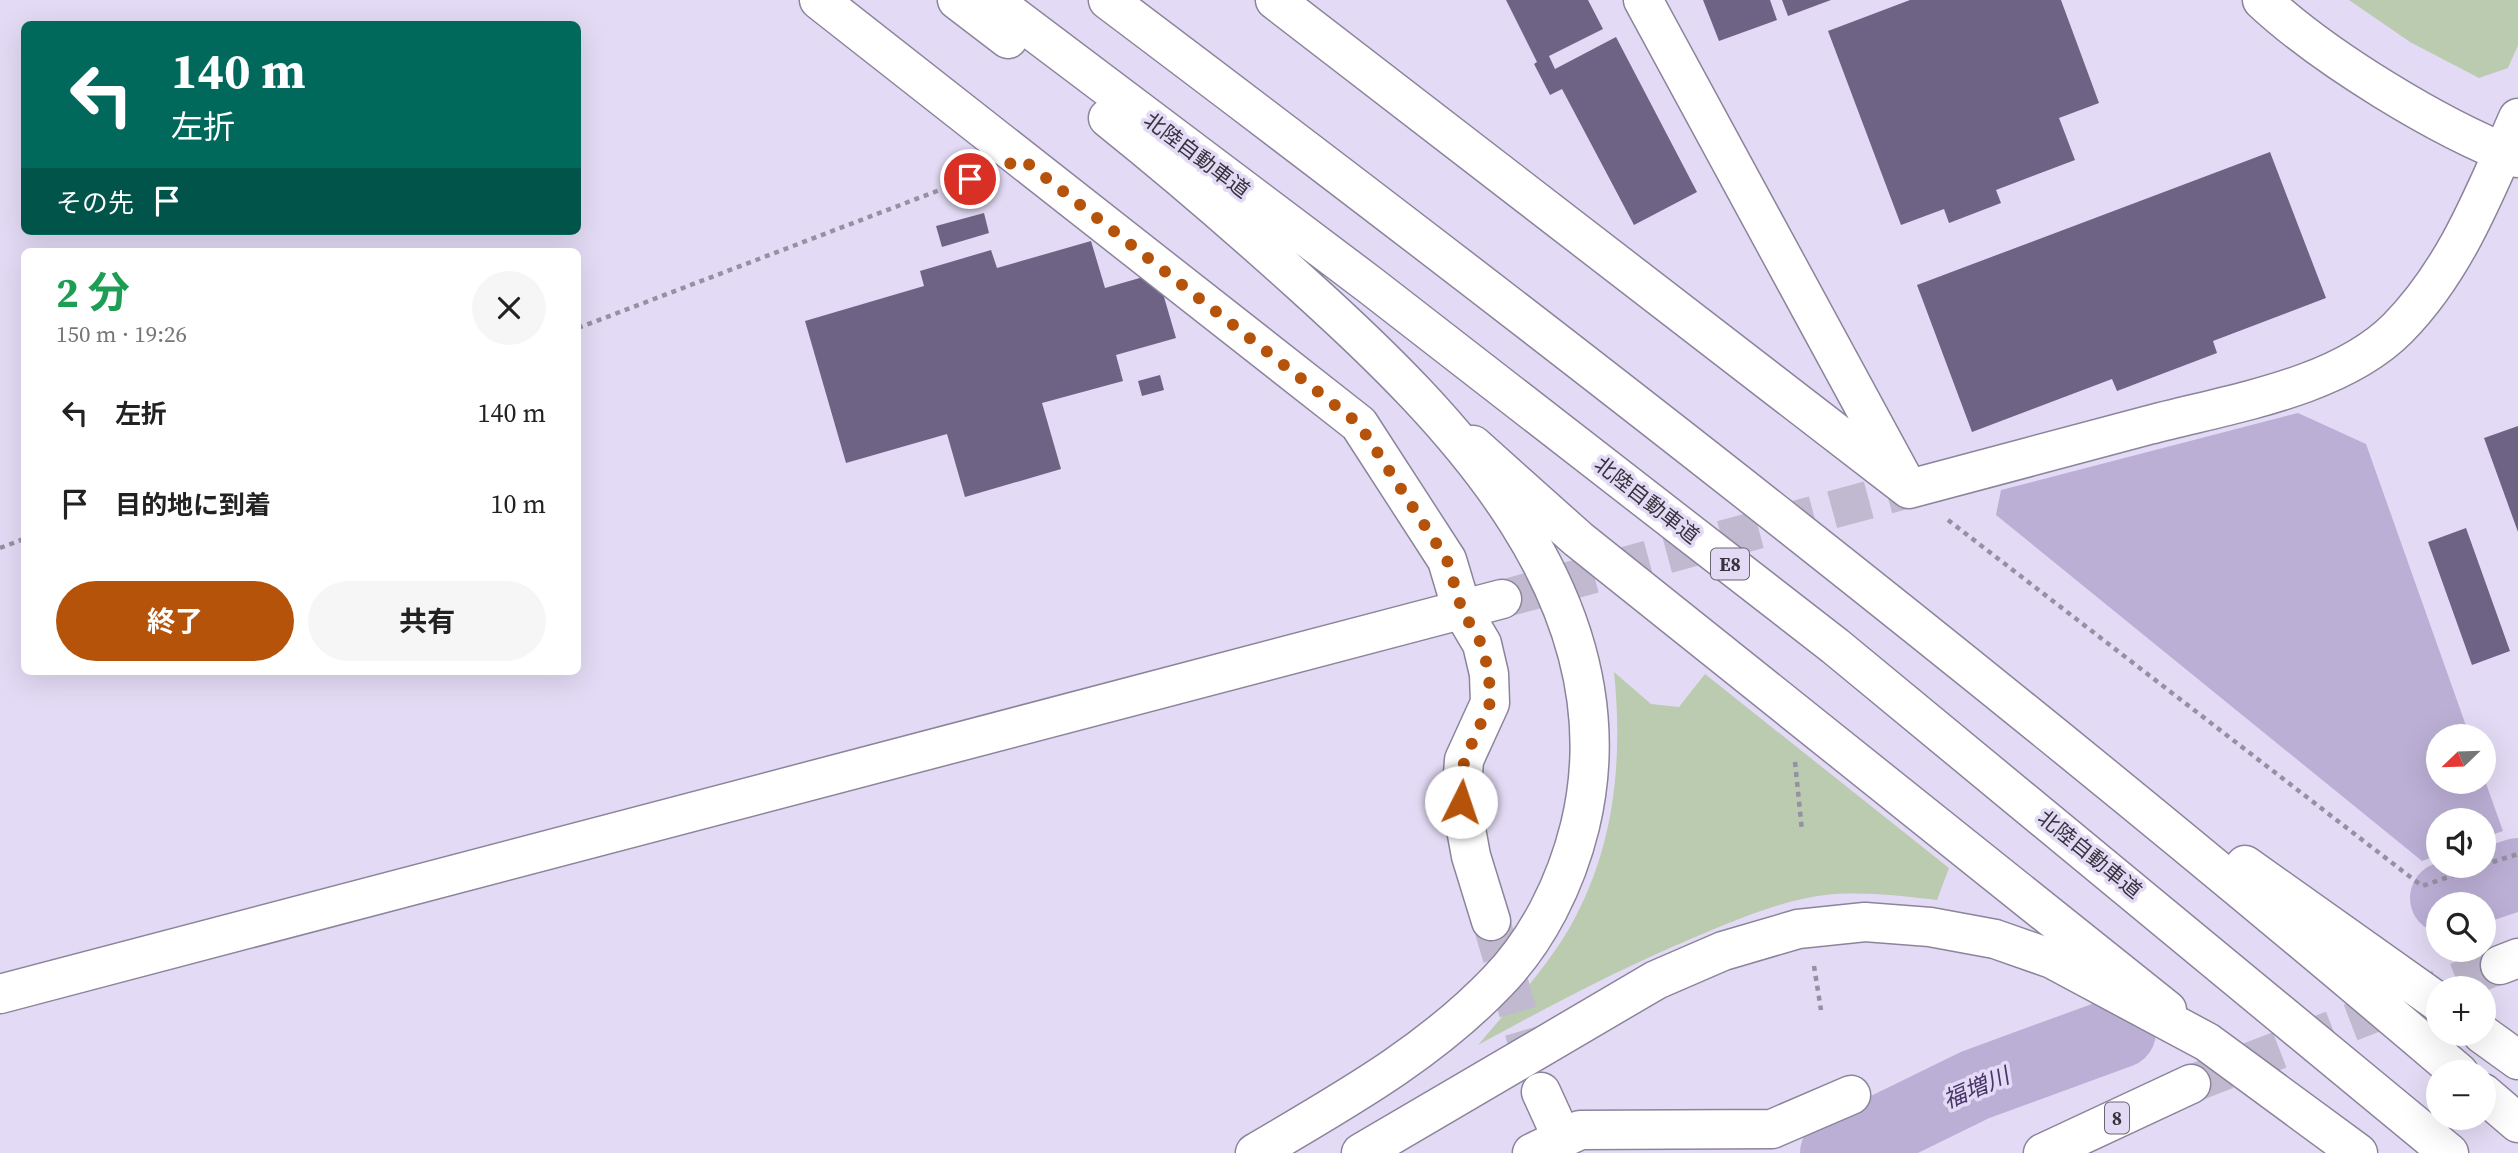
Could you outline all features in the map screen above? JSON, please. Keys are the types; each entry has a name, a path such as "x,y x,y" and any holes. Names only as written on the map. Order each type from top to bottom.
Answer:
{"main road":[{"path":"819,0 1359,424 1447,560 1462,610 1482,645 1489,674 1490,703 1464,761 1461,802 1471,856 1491,921"},
{"path":"957,0 1123,130 1256,243 1380,355 1422,399 1500,492 1535,547 1560,602 1580,663 1590,728 1587,795 1572,861 1548,910 1499,981 1442,1033 1383,1078 1255,1153"},
{"name":"北陸自動車道","path":"992,0 1370,285 1835,646 2330,1052 2449,1153"},
{"path":"1108,0 1412,229 1989,685 2443,1060"},
{"path":"1275,0 1909,489"},
{"path":"1643,0 1909,489"},
{"path":"2262,0 2342,61 2415,107 2510,155"},
{"path":"1909,489 2283,389 2344,366 2396,331 2427,297 2454,257 2510,155 2518,118"},
{"path":"1422,399 1578,540 2207,1042 2358,1153"},
{"path":"0,994 1502,599"},
{"path":"1989,685 2426,994"},
{"path":"1361,1153 1656,980 1723,951 1798,929 1865,922 1930,927 1995,939 2052,960 2207,1042"},
{"path":"2496,1044 2518,1060"},
{"name":"8","path":"2043,1153 2191,1084"},
{"path":"1541,1092 1547,1146 1580,1130 1772,1129 1851,1095"},
{"path":"2496,1104 2518,1123"}],"path":[{"path":"581,327 1022,159"},
{"path":"1909,489 2423,886 2447,878"},
{"path":"0,548 21,540"},
{"path":"2496,861 2518,854"},
{"path":"1814,961 1821,1010"}],"green space":[{"path":"2349,0 2518,0 2518,45 2508,68 2479,78 2410,42"},
{"path":"1614,672 1651,704 1679,707 1705,674 1949,868 1937,900 1867,894 1825,895 1774,906 1741,918 1611,975 1478,1045 1527,988 1560,943 1585,897 1597,866 1606,835 1616,771 1617,705"}],"shaded area":[{"path":"2298,413 2366,444 2465,724 2426,724 2426,794 2490,794 2495,808 2426,808 2426,860 2422,861 1996,515 2001,490"},
{"path":"2496,811 2503,831 2496,833"}],"building":[{"path":"1506,0 1588,0 1603,29 1549,56 1555,69 1616,37 1697,192 1634,225 1562,89 1550,95"},
{"path":"1703,0 1770,0 1777,20 1719,41"},
{"path":"1782,0 1831,0 1788,16"},
{"path":"1910,0 2061,0 2099,103 2059,118 2075,160 1996,190 2001,203 1949,223 1944,209 1901,225 1828,31"},
{"path":"2270,152 2326,298 2213,341 2217,353 2117,391 2112,379 1972,432 1917,285"},
{"path":"984,213 989,233 942,247 936,226"},
{"path":"1091,241 1105,288 1157,273 1176,338 1116,355 1123,381 1042,403 1061,469 965,497 947,434 846,463 805,321 924,286 920,271 991,250 997,268"},
{"path":"1160,375 1164,390 1142,396 1138,381"},
{"path":"2518,426 2518,532 2484,438"},
{"path":"2466,528 2510,651 2472,665 2428,542"}],"waterway":[{"name":"福増川","path":"2464,892 2518,874"},
{"name":"福増川","path":"1836,1153 1975,1085 2120,1032"}],"tunnel":[{"path":"1502,599 1909,489"},
{"path":"1491,921 1539,1083"},
{"path":"2191,1084 2500,965"}],"route":[{"path":"970,179 1022,159 1359,424 1447,560 1462,610 1482,645 1489,674 1490,703 1464,761 1461,802"}]}
